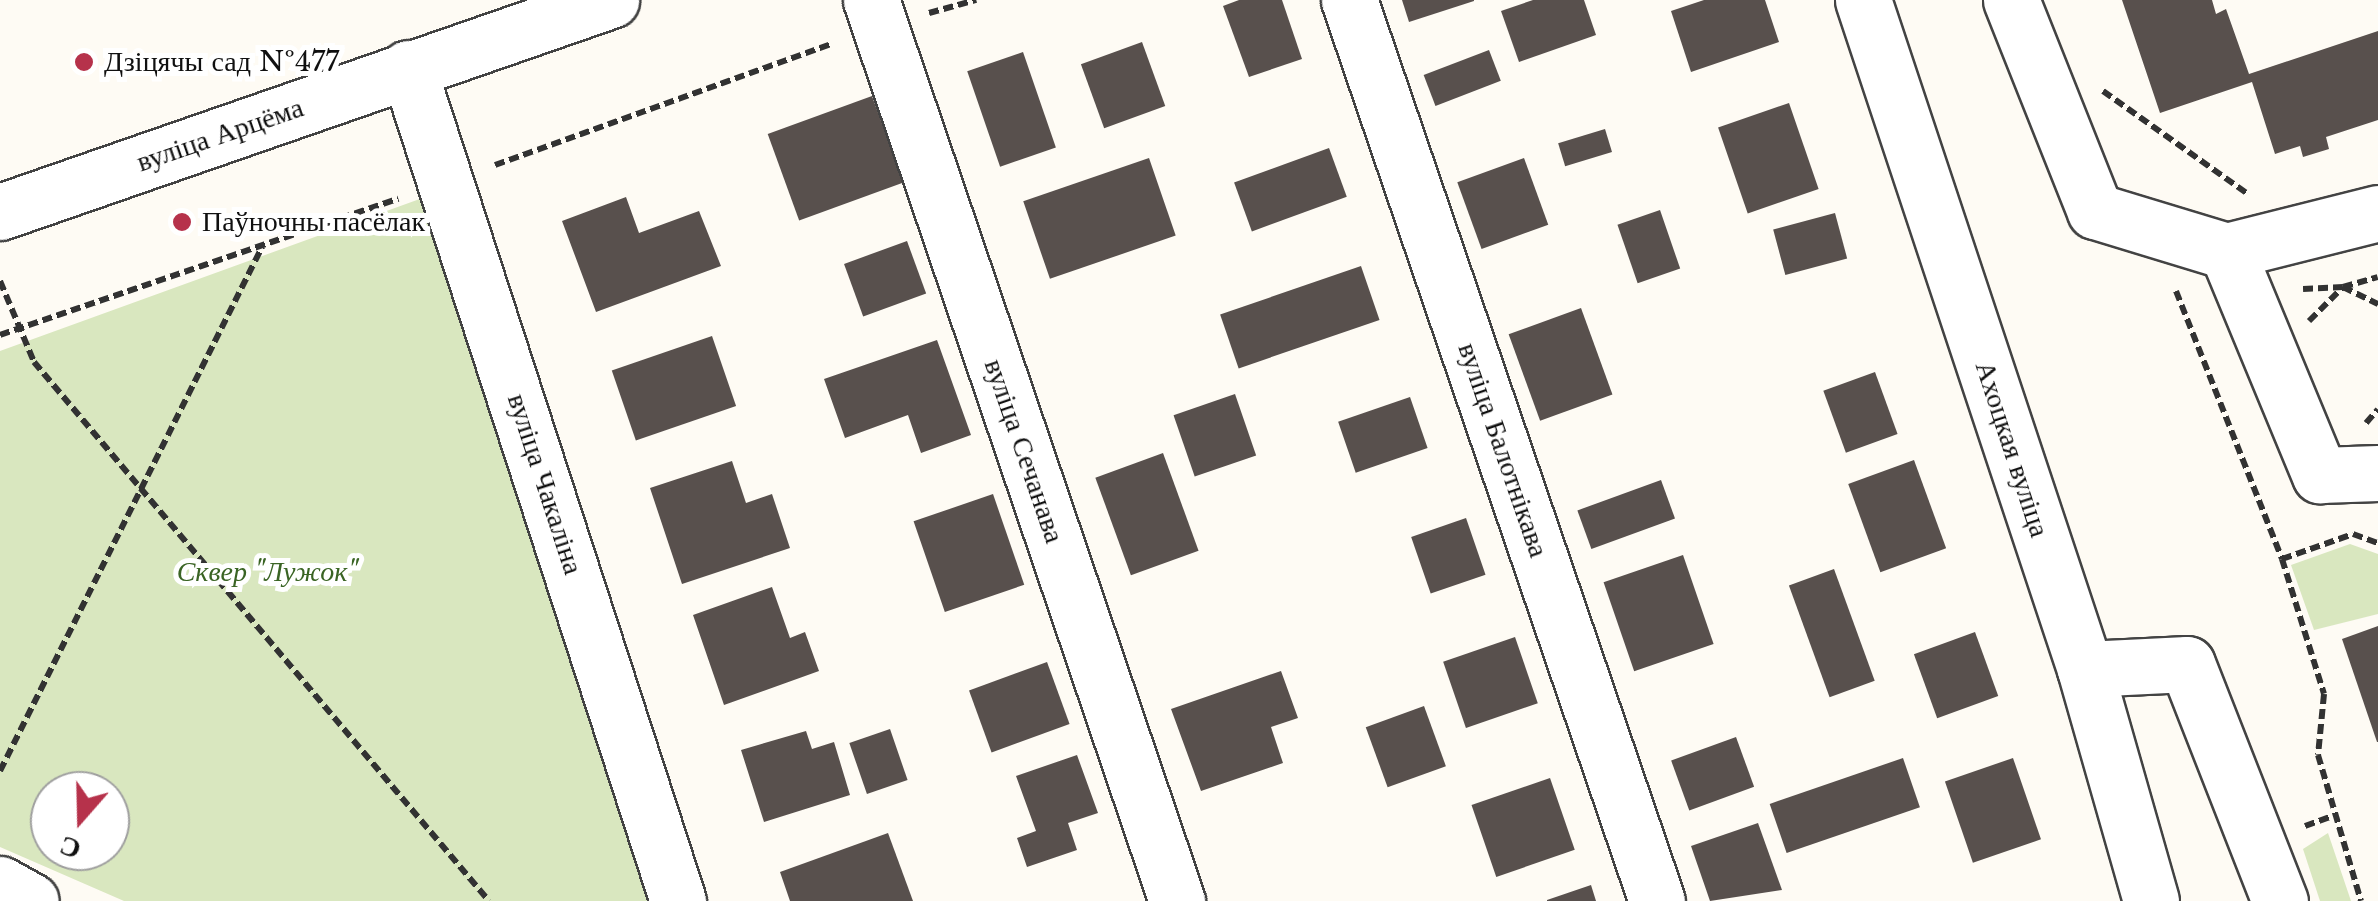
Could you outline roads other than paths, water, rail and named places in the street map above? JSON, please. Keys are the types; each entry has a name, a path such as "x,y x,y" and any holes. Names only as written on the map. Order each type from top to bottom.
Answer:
{"street":[{"name":"вуліца Арцёма","path":"0,212 611,0"},
{"name":"вуліца Сечанава","path":"871,0 1178,901"},
{"name":"вуліца Балотнікава","path":"1349,0 1657,901"},
{"name":"Ахоцкая вуліца","path":"1863,0 2084,669 2151,901"},
{"path":"2011,0 2095,211 2150,225 2237,272 2320,475 2378,473"},
{"name":"вуліца Чакаліна","path":"408,68 678,901"},
{"path":"2237,272 2302,232 2378,213"},
{"path":"2084,669 2187,664 2280,901"},
{"path":"0,884 31,901"}],"place":[{"name":"Дзіцячы сад №477","path":"84,62"},
{"name":"Паўночны пасёлак","path":"182,222"}],"park label":[{"name":"Сквер \"Лужок\"","path":"267,572"}]}
